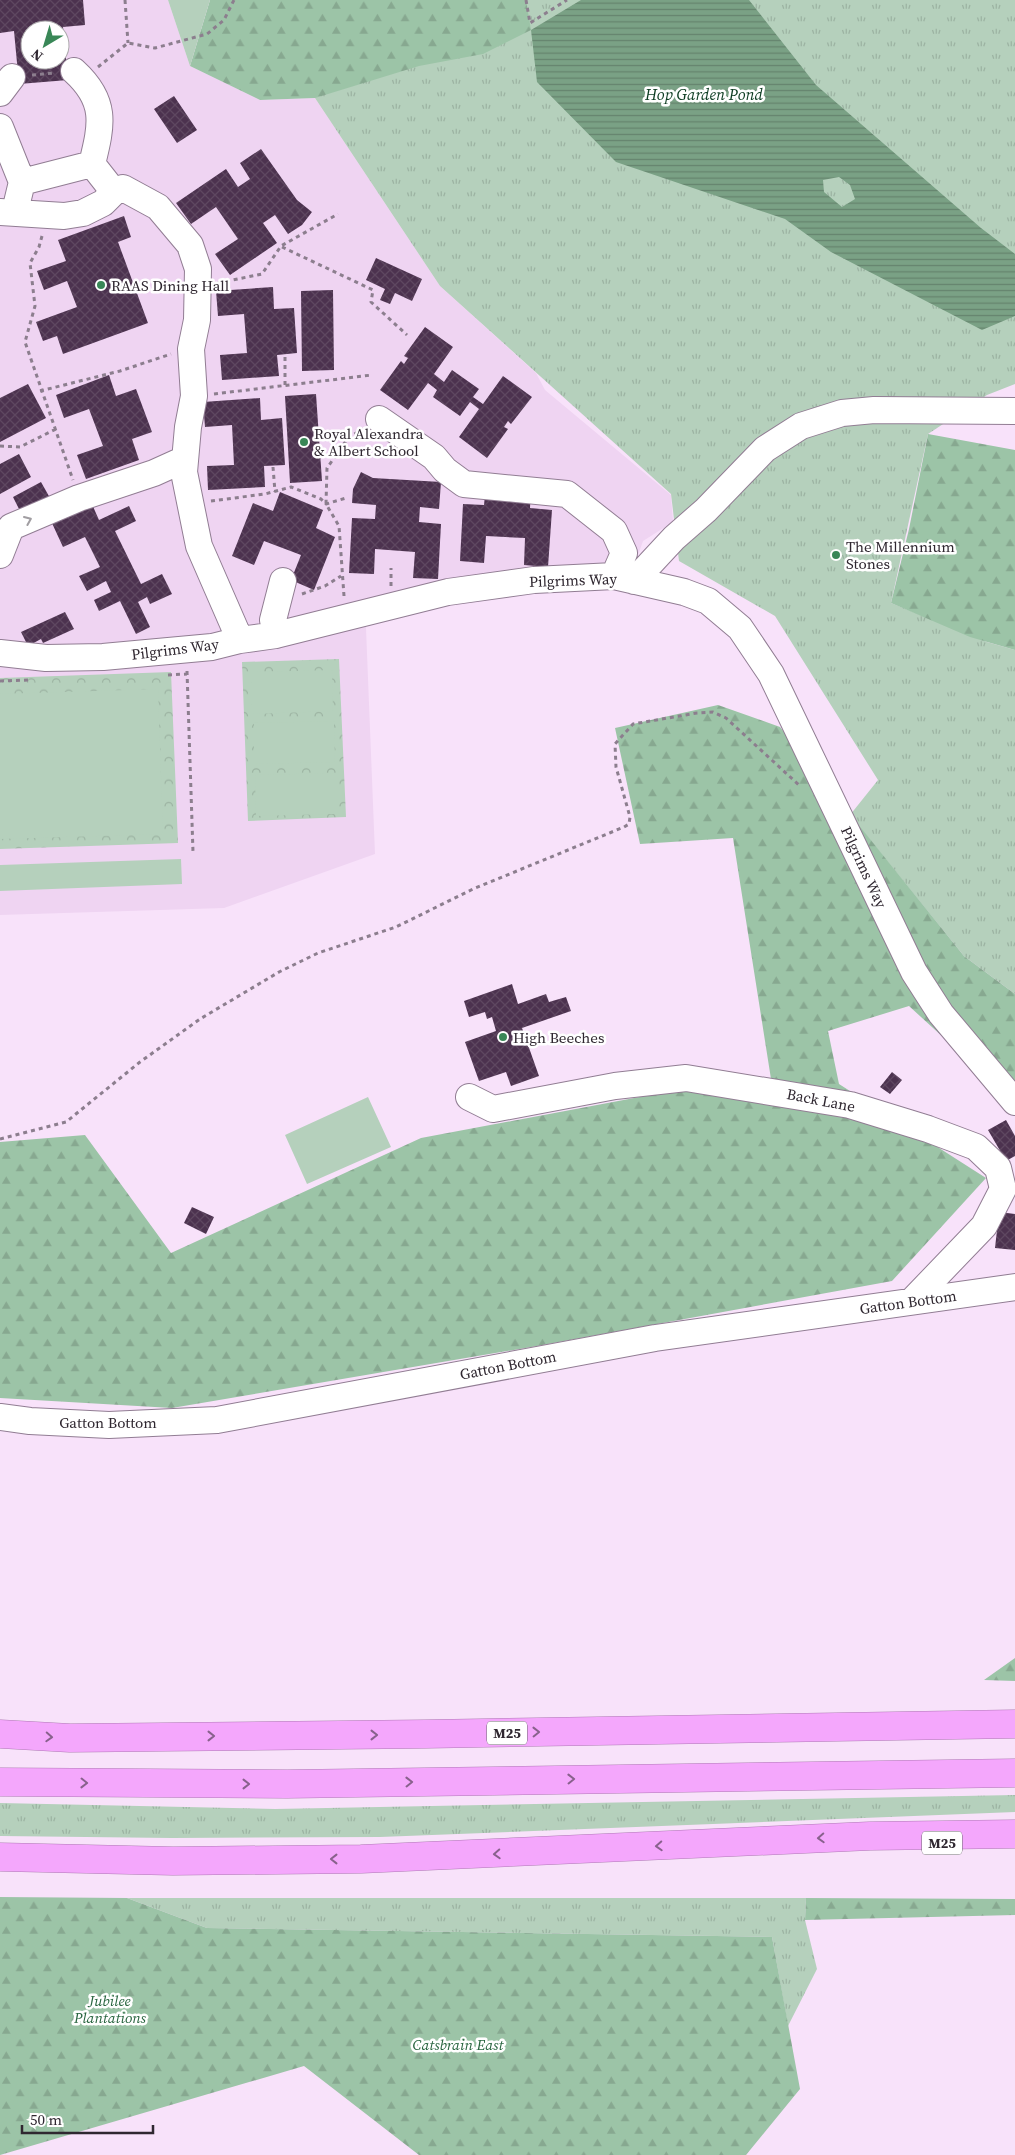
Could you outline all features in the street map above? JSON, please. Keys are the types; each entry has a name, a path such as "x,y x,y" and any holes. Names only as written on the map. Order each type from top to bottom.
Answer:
{"highway":[{"name":"M25","path":"0,1734 70,1738 1015,1724"},
{"path":"0,1782 287,1784 1015,1773"},
{"name":"M25","path":"0,1857 173,1860 361,1859 870,1836 1015,1834"},
{"name":"M25","path":"870,1836 1015,1850"}],"street":[{"path":"74,71 90,86 101,120 92,164 114,192"},
{"path":"0,127 22,182 8,212 48,216 83,213 103,203 114,192 124,188 158,207 190,245 198,270 199,287 197,320 191,350 194,396 188,427 184,472 199,546 240,640"},
{"path":"22,182 92,164"},
{"path":"624,579 706,510 765,449 801,426 842,413 874,410 1015,411"},
{"path":"379,419 434,457 445,470 464,484 567,494 614,531 624,553 624,579"},
{"path":"0,555 11,526 79,498 154,473 185,459"},
{"name":"Pilgrims Way","path":"0,653 46,658 103,657 187,650 276,635 448,592 534,580 624,579 684,592 708,601 740,628 771,674 914,972 941,1014 1015,1102"},
{"path":"276,635 274,620 280,592"},
{"name":"Back Lane","path":"469,1097 493,1109 616,1086 686,1078 850,1105 928,1129 976,1147 998,1168 1003,1188 984,1226 912,1301"},
{"name":"Gatton Bottom","path":"0,1417 30,1421 109,1425 217,1420 655,1338 1015,1287"}],"path":[{"path":"125,0 128,43"},
{"path":"6,85 74,71 92,72 128,43 156,48 208,34 224,20 234,0"},
{"path":"526,0 530,22 568,0"},
{"path":"199,287 262,274 281,246 338,214"},
{"path":"48,216 39,247 30,263 35,306 25,342 40,391 56,429 79,498"},
{"path":"281,246 373,290 372,302 407,335"},
{"path":"40,391 120,371 191,350"},
{"path":"285,356 285,385"},
{"path":"194,396 372,375"},
{"path":"326,504 327,468 348,438 379,419"},
{"path":"0,446 20,447 56,429"},
{"path":"273,467 275,492"},
{"path":"191,504 275,492 290,487 321,499 339,526 346,618"},
{"path":"326,504 346,498"},
{"path":"280,592 324,586 342,575"},
{"path":"187,650 193,852"},
{"path":"0,1140 66,1122 140,1062 200,1019 279,972 318,953 396,927 473,889 629,824 630,817 616,767 615,744 633,724 713,712 726,718 803,789"}],"shaded area":[{"name":"Royal Alexandra & Albert School","path":"0,0 168,0 190,66 260,100 315,98 440,286 536,373 545,390 671,495 673,522 643,541 635,564 365,603 375,854 224,908 0,915"}],"green space":[{"path":"168,0 210,0 190,66"},
{"path":"210,0 526,0 531,30 483,54 419,66 315,98 260,100 190,66"},
{"path":"314,0 1015,0 1015,384 987,395 928,434 891,603 987,642 1015,650 1015,994 964,956 850,815 878,780 775,616 679,561 671,494 440,286 315,98"},
{"path":"928,434 1015,450 1015,650 970,637 891,603 909,529"},
{"path":"339,659 346,817 248,821 242,662"},
{"path":"332,670 333,711 252,714 252,672"},
{"path":"171,672 178,843 0,849 0,678"},
{"path":"158,689 163,834 0,839 0,694"},
{"path":"718,705 780,727 964,956 1015,994 1015,1103 909,1006 828,1031 839,1084 986,1178 892,1281 537,1346 172,1408 0,1398 0,1142 85,1135 171,1253 421,1138 682,1089 774,1098 733,838 640,844 615,728"},
{"path":"334,721 335,762 254,764 254,723"},
{"path":"336,773 336,814 256,816 255,775"},
{"path":"181,859 182,884 0,891 0,865"},
{"path":"368,1097 391,1147 307,1184 285,1135"},
{"path":"1015,1658 1015,1681 984,1680"},
{"path":"1015,1795 1015,1812 380,1837 172,1838 0,1836 0,1803 275,1809"},
{"name":"Catsbrain East","path":"0,1897 127,1898 207,1928 772,1937 800,2089 746,2155 419,2155 304,2066 0,2155"},
{"path":"127,1898 806,1898 805,1920 817,1969 788,2026 772,1937 207,1928"},
{"path":"806,1898 1015,1899 1015,1915 805,1920"}],"water":[{"name":"Hop Garden Pond","path":"581,0 749,0 816,85 981,228 1015,254 1015,316 982,330 831,252 785,219 616,162 537,82 531,30","holes":["839,177 850,185 855,199 842,207 824,192 823,180"]}],"building":[{"path":"0,0 83,0 85,25 70,26 70,20 20,20 20,70 67,70 68,80 19,84 14,31 0,33"},
{"path":"174,96 197,130 177,143 154,109"},
{"path":"261,149 297,200 312,212 302,225 288,234 275,215 263,223 277,243 230,275 215,254 238,239 216,207 191,224 176,203 226,169 238,187 250,179 240,163"},
{"name":"RAAS Dining Hall","path":"124,216 131,237 118,242 148,323 63,354 57,336 43,341 36,322 77,307 67,281 44,290 37,271 66,261 58,240"},
{"path":"376,258 422,279 412,301 395,293 390,304 380,300 385,289 366,280"},
{"path":"273,287 274,309 294,308 297,353 277,355 279,376 222,380 220,355 247,353 244,314 218,316 216,291"},
{"path":"333,290 334,370 302,371 301,291"},
{"path":"425,327 453,347 434,374 444,382 452,370 479,389 473,397 483,404 503,376 532,397 511,424 508,421 504,427 508,429 487,458 459,437 479,409 470,402 460,416 433,397 437,390 428,383 408,410 380,390 401,361 404,364 408,358 404,356"},
{"path":"109,375 116,396 136,389 152,432 132,439 139,460 86,479 77,455 103,446 89,409 64,418 56,395"},
{"path":"28,384 46,418 0,442 0,398"},
{"path":"316,394 322,481 290,483 285,396"},
{"path":"260,398 261,420 282,418 285,465 264,466 265,487 208,490 207,466 234,465 232,425 205,427 203,402"},
{"path":"19,454 31,477 0,494 0,464"},
{"path":"361,472 373,478 441,482 439,509 420,507 419,522 441,524 438,579 413,578 415,552 375,549 374,574 349,573 352,518 375,519 376,505 352,503 353,489"},
{"path":"41,482 50,498 21,513 13,497"},
{"path":"486,485 531,488 530,508 552,510 548,567 524,565 525,538 486,536 484,563 460,561 463,504 484,505"},
{"path":"280,492 323,510 316,528 335,537 314,590 291,580 301,555 264,541 254,565 232,556 253,503 273,511"},
{"path":"91,502 99,520 129,506 136,521 115,531 141,584 162,574 172,594 150,604 147,597 138,602 150,627 136,634 120,601 99,611 94,600 111,592 106,581 87,591 79,576 100,567 85,537 63,547 51,521"},
{"path":"65,612 74,629 43,643 41,639 28,646 21,632"},
{"name":"High Beeches","path":"512,984 518,1004 546,994 549,1002 566,997 571,1011 522,1028 539,1076 511,1086 506,1072 479,1081 465,1042 496,1031 492,1017 487,1019 485,1012 469,1017 464,1001"},
{"path":"892,1072 902,1080 890,1094 880,1087"},
{"path":"1006,1120 1015,1136 1015,1156 1006,1161 988,1130"},
{"path":"192,1207 214,1217 206,1234 184,1223"},
{"path":"999,1212 1015,1214 1015,1250 995,1248"}],"place":[{"name":"RAAS Dining Hall","path":"101,285"},
{"name":"Royal Alexandra & Albert School","path":"304,442"},
{"name":"The Millennium Stones","path":"836,555"},
{"name":"High Beeches","path":"503,1037"}],"park label":[{"name":"Jubilee Plantations","path":"110,2008"}]}
